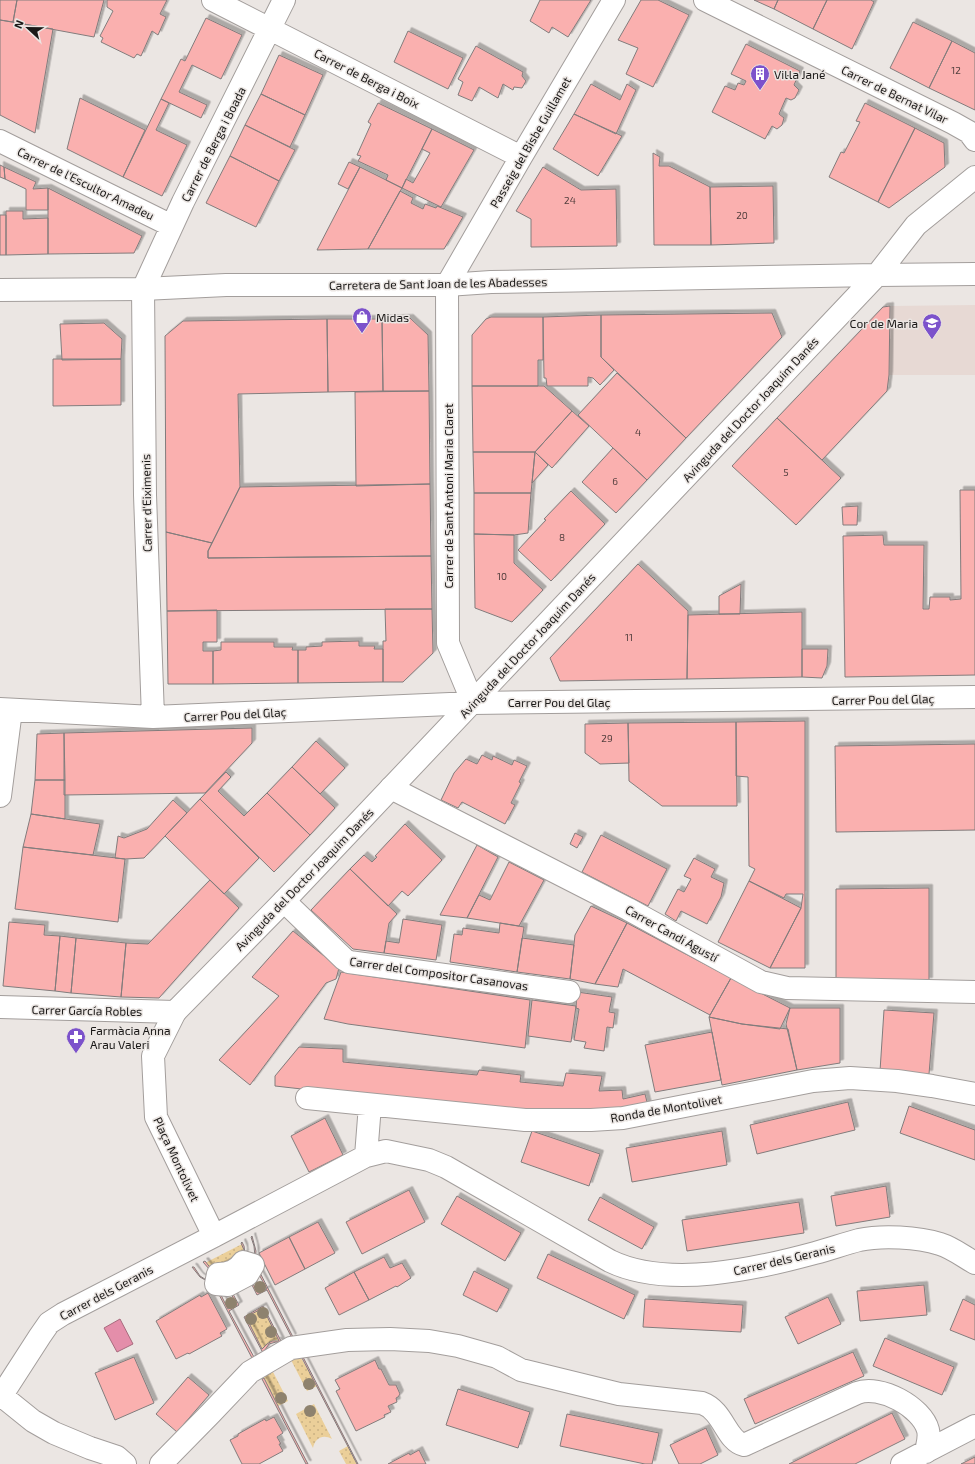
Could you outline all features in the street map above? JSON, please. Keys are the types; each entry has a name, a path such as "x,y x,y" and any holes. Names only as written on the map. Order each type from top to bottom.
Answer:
{"street":[{"name":"Carrer de Berga i Boix","path":"213,0 271,28 521,156"},
{"name":"Carrer de Berga i Boada","path":"143,289 172,226 284,0"},
{"name":"Passeig del Bisbe Guillamet","path":"447,285 521,156 614,0"},
{"name":"Carrer de Bernat Vilar","path":"705,0 954,123 968,132 975,140"},
{"name":"Carrer de l'Escultor Amadeu","path":"0,141 172,226"},
{"name":"Avinguda del Doctor Joaquim Danés","path":"175,1012 284,901 473,703 877,275 916,225 975,178"},
{"name":"Carretera de Sant Joan de les Abadesses","path":"0,290 143,289 226,285 447,285 499,282 975,274"},
{"name":"Carrer de Sant Antoni Maria Claret","path":"447,285 448,643 473,703"},
{"name":"Carrer d'Eiximenis","path":"143,289 145,495 153,718"},
{"name":"Carrer Pou del Glaç","path":"5,710 153,718 473,703 975,697"},
{"path":"0,796 5,710"},
{"name":"Carrer Candi Agustí","path":"391,788 628,909 761,982 787,988 975,992"},
{"name":"Carrer del Compositor Casanovas","path":"284,901 336,952 349,962 569,992"},
{"name":"Carrer García Robles","path":"0,1008 175,1012"},
{"name":"Plaça Montolivet","path":"175,1012 153,1056 156,1117 214,1236"},
{"name":"Ronda de Montolivet","path":"307,1098 525,1120 555,1121 623,1118 813,1082 850,1078 897,1081 975,1094"},
{"path":"366,1156 370,1105"},
{"name":"Carrer dels Geranis","path":"125,1464 117,1457 68,1439 33,1421 1,1397 49,1323 63,1314 366,1156 386,1151 429,1160 446,1167 610,1261 631,1270 662,1274 711,1274 744,1270 815,1254 859,1240 885,1238 921,1240 941,1244 975,1263"},
{"path":"161,1464 250,1372 291,1348 347,1340 390,1339 429,1341 458,1346 496,1357 521,1370 619,1394 702,1403 712,1408 736,1442 744,1445 863,1390 874,1391 899,1400 919,1414 929,1431 926,1452"},
{"path":"902,1464 975,1426"}],"shaded area":[{"name":"Cor de Maria","path":"975,305 975,375 889,375 890,306"},
{"path":"242,1244 244,1254 215,1271 205,1263"},
{"path":"263,1308 279,1341 272,1341 262,1349 246,1317"},
{"path":"120,1319 133,1344 117,1352 104,1328"},
{"path":"300,1356 317,1386 307,1391 291,1360"},
{"path":"272,1370 288,1401 278,1406 264,1378 264,1375"},
{"path":"314,1404 332,1439 326,1437 320,1438 313,1448 296,1414"},
{"path":"348,1446 357,1464 346,1464 339,1451"}],"building":[{"path":"0,0 17,0 13,22 0,20"},
{"path":"17,0 104,0 94,37 13,22"},
{"path":"107,0 167,0 160,14 166,17 158,35 152,31 141,56 137,54 134,58 101,42 103,38 100,36 113,11 107,7"},
{"path":"540,0 591,0 568,37 552,27 549,33 530,21"},
{"path":"641,0 658,0 689,15 653,87 626,74 638,48 618,40"},
{"path":"754,0 778,0 774,9"},
{"path":"778,0 827,0 813,29 774,9"},
{"path":"827,0 871,0 874,2 852,49 813,29"},
{"path":"206,18 242,35 221,79 192,65 179,92 207,105 201,118 161,99 181,59 185,61"},
{"path":"0,20 53,29 35,133 0,115"},
{"path":"913,22 952,41 929,88 890,68"},
{"path":"408,31 463,58 448,89 394,62"},
{"path":"952,41 975,53 975,110 929,88"},
{"name":"Vil·la Jané","path":"746,44 800,71 794,85 799,90 795,98 791,100 786,98 779,114 784,118 782,125 777,129 772,126 765,139 712,112 725,86 735,90 738,83 744,85 746,81 731,74"},
{"path":"476,46 523,72 522,76 526,81 522,88 514,87 513,90 503,84 498,98 479,87 472,101 458,95 463,82 458,79"},
{"path":"279,55 323,75 305,115 261,94"},
{"path":"591,84 620,100 627,84 636,90 616,134 574,114"},
{"path":"261,94 305,115 290,147 245,125"},
{"path":"80,98 145,130 123,177 67,149"},
{"path":"161,99 169,103 156,130 187,145 162,196 123,177"},
{"path":"378,103 432,129 402,188 386,180 388,175 358,161 361,156 357,155 371,124 368,122"},
{"path":"865,103 915,128 878,202 829,177 841,152 844,153 860,122 856,121"},
{"path":"574,114 622,136 598,176 553,149"},
{"path":"245,125 295,150 279,181 230,156"},
{"path":"915,128 944,143 945,167 889,208 878,202"},
{"path":"432,129 474,150 441,207 402,188 406,179 413,183 430,153 422,149"},
{"path":"653,153 660,157 659,166 669,166 710,187 711,245 654,245"},
{"path":"230,156 279,181 256,227 206,203"},
{"path":"349,162 360,167 348,189 338,184"},
{"path":"0,165 4,167 5,179 0,177"},
{"path":"4,167 36,182 33,189 48,188 48,210 26,210 26,189 5,179"},
{"path":"360,167 402,188 368,249 317,250"},
{"path":"543,167 581,190 616,189 617,246 531,247 531,219 516,211"},
{"path":"773,186 774,243 711,245 710,187"},
{"path":"48,188 142,236 134,253 48,254"},
{"path":"400,191 413,198 411,203 423,209 425,204 436,208 437,206 463,217 444,249 368,249"},
{"path":"6,211 23,211 23,219 48,218 48,254 6,255"},
{"path":"0,215 6,215 6,255 0,255"},
{"path":"890,306 889,375 887,391 822,460 777,418 883,307"},
{"path":"772,313 782,337 686,438 601,357 601,315"},
{"path":"601,315 601,357 614,370 600,385 593,378 588,377 588,386 547,386 546,378 544,378 543,317"},
{"path":"491,317 543,317 543,360 538,360 538,386 472,386 472,335 486,319"},
{"path":"410,318 428,335 429,391 383,391 382,319"},
{"path":"327,319 382,319 383,391 328,392"},
{"path":"327,319 328,392 238,394 240,487 212,543 166,532 165,336 183,321"},
{"path":"104,323 122,339 121,359 62,360 60,324"},
{"path":"53,359 121,359 121,405 53,406"},
{"path":"617,373 686,438 647,480 578,415"},
{"path":"472,386 544,386 572,411 535,452 473,452"},
{"path":"429,391 430,484 356,486 355,392"},
{"path":"572,411 589,426 552,468 535,452"},
{"path":"777,418 841,478 796,525 732,466"},
{"path":"613,448 647,480 616,513 582,482"},
{"path":"473,452 535,452 531,493 474,493"},
{"path":"535,452 548,465 532,483"},
{"path":"430,484 431,556 208,558 208,551 240,487"},
{"path":"960,490 975,490 975,675 845,677 843,536 883,535 884,545 924,545 923,609 929,609 930,597 950,597 950,600 961,599"},
{"path":"571,491 605,524 551,581 518,550 546,520 544,519"},
{"path":"474,493 531,493 528,533 514,535 474,534"},
{"path":"858,506 857,525 843,525 842,507"},
{"path":"166,532 212,543 208,551 208,558 431,556 432,609 167,611"},
{"path":"474,534 514,535 514,563 543,590 512,622 475,608"},
{"path":"638,564 688,611 687,679 560,681 550,658"},
{"path":"741,584 740,614 719,614 719,596"},
{"path":"385,609 432,609 433,653 403,682 383,682 383,641 386,641"},
{"path":"217,610 217,642 203,642 203,651 213,651 213,684 168,684 167,611"},
{"path":"802,612 802,677 687,679 688,615"},
{"path":"359,641 359,646 375,646 374,649 383,649 383,682 298,683 298,650 306,650 306,647 322,646 322,642"},
{"path":"221,642 274,642 274,647 293,647 292,650 298,650 298,683 213,684 213,651 221,650"},
{"path":"802,649 828,649 827,666 822,678 802,677"},
{"path":"805,721 805,968 770,968 801,908 803,894 786,894 784,898 749,881 755,869 749,866 748,777 736,776 736,722"},
{"path":"736,722 737,806 662,806 629,781 628,723"},
{"path":"628,723 629,763 600,764 585,753 585,724"},
{"path":"252,728 252,743 205,793 64,795 64,733"},
{"path":"64,733 65,780 35,780 37,734"},
{"path":"316,741 345,768 320,794 292,767"},
{"path":"975,744 975,830 836,832 835,746"},
{"path":"482,755 492,760 493,756 512,765 514,760 527,766 519,782 521,783 511,803 515,805 505,824 462,802 458,808 441,800 454,773 466,759 477,764"},
{"path":"292,767 335,808 310,835 267,793"},
{"path":"226,772 231,777 218,791 244,816 267,793 310,835 274,872 200,799"},
{"path":"35,780 65,780 65,819 31,814"},
{"path":"200,799 259,858 224,894 165,836"},
{"path":"173,800 187,813 144,858 115,858 118,836 124,838 147,829"},
{"path":"31,814 100,824 93,855 23,847"},
{"path":"405,824 442,860 408,896 402,891 388,906 350,869 364,855 372,862 377,857 375,856"},
{"path":"575,833 583,837 577,848 570,844"},
{"path":"601,835 667,869 648,906 582,872"},
{"path":"477,845 498,857 467,918 440,915"},
{"path":"23,847 125,859 118,922 15,909"},
{"path":"694,858 715,869 711,877 724,883 721,897 707,924 681,911 676,921 665,914 678,889 684,892 691,879 684,876"},
{"path":"509,862 544,880 519,926 467,918 479,895 490,900"},
{"path":"350,869 397,914 389,923 384,953 353,949 311,910"},
{"path":"210,880 239,908 159,998 121,997 126,943 148,944"},
{"path":"749,881 801,908 770,968 718,942"},
{"path":"929,888 929,981 836,981 836,889"},
{"path":"591,906 627,923 595,984 570,979 575,935"},
{"path":"403,919 442,925 436,960 384,953 386,941 399,943"},
{"path":"9,922 45,925 44,935 60,936 55,991 3,986"},
{"path":"500,923 524,927 517,972 450,962 454,934 462,935 463,928 499,933"},
{"path":"627,923 731,978 710,1015 623,969 618,987 595,984"},
{"path":"293,931 339,968 336,979 326,983 250,1085 219,1060 279,996 252,977"},
{"path":"60,936 76,938 71,993 55,991"},
{"path":"76,938 126,943 121,997 71,993"},
{"path":"522,938 574,945 570,979 517,972"},
{"path":"341,972 530,1000 525,1048 348,1024 324,1019"},
{"path":"731,978 790,1008 780,1029 742,1024 709,1017"},
{"path":"577,992 612,997 609,1012 615,1013 613,1028 607,1027 604,1051 584,1048 586,1042 574,1040 579,1009 576,1008"},
{"path":"532,1000 576,1006 571,1042 528,1036"},
{"path":"790,1008 840,1008 840,1063 797,1070 786,1024"},
{"path":"884,1010 934,1013 929,1074 880,1071"},
{"path":"709,1017 742,1024 788,1029 797,1070 722,1085"},
{"path":"712,1032 721,1080 655,1092 645,1045"},
{"path":"299,1047 343,1049 343,1062 477,1075 479,1070 521,1075 520,1082 563,1086 566,1073 602,1076 599,1091 622,1090 623,1099 645,1094 648,1106 558,1114 373,1097 275,1086 275,1076"},
{"path":"848,1102 855,1130 757,1154 750,1125"},
{"path":"909,1106 975,1130 975,1160 900,1133"},
{"path":"325,1118 343,1155 309,1172 291,1136"},
{"path":"532,1131 600,1154 589,1186 521,1162"},
{"path":"722,1131 727,1165 632,1182 626,1148"},
{"path":"886,1186 890,1217 836,1226 831,1196"},
{"path":"409,1190 425,1222 362,1254 346,1222"},
{"path":"457,1196 521,1233 505,1261 441,1224"},
{"path":"600,1197 654,1227 642,1249 588,1220"},
{"path":"799,1202 804,1233 687,1251 682,1220"},
{"path":"318,1222 335,1253 305,1269 289,1237"},
{"path":"252,1236 256,1251 255,1263 293,1337 292,1338 267,1290 257,1295 247,1275 255,1257","holes":["257,1271 267,1289 258,1293 248,1275"]},
{"path":"289,1237 305,1269 275,1285 259,1253"},
{"path":"242,1242 244,1246 245,1254 233,1259 244,1254"},
{"path":"548,1254 635,1295 624,1319 537,1278"},
{"path":"384,1257 390,1268 402,1263 411,1278 397,1287 396,1286 369,1300 354,1272"},
{"path":"233,1259 212,1270 211,1269"},
{"path":"205,1261 211,1269 210,1270 203,1262"},
{"path":"192,1267 194,1267 200,1276 208,1281 228,1285 239,1305 229,1311 255,1359 253,1360 214,1285 200,1277","holes":["216,1285 227,1286 237,1305 228,1309"]},
{"path":"474,1271 509,1289 497,1312 463,1295"},
{"path":"354,1272 369,1300 339,1315 325,1288"},
{"path":"924,1285 927,1315 860,1321 857,1291"},
{"path":"208,1293 227,1329 220,1333 222,1336 189,1354 188,1353 176,1359 156,1321 200,1295 201,1297"},
{"path":"828,1297 841,1324 798,1344 785,1317"},
{"path":"645,1299 743,1305 741,1332 643,1327"},
{"path":"963,1299 975,1305 975,1340 950,1330"},
{"path":"263,1306 282,1343 276,1342 269,1344 263,1353 244,1317","holes":["263,1308 279,1341 272,1341 262,1349 246,1317"]},
{"path":"885,1338 954,1367 942,1395 873,1366"},
{"path":"853,1352 864,1376 755,1424 744,1399"},
{"path":"134,1357 154,1403 115,1420 95,1373"},
{"path":"303,1357 358,1464 302,1358"},
{"path":"375,1360 389,1385 396,1385 400,1394 396,1398 397,1402 388,1406 391,1412 384,1415 385,1417 356,1431 336,1391 340,1389 335,1380"},
{"path":"188,1377 209,1395 177,1432 156,1414"},
{"path":"264,1378 308,1464 306,1464 262,1379"},
{"path":"458,1389 530,1412 518,1448 446,1425"},
{"path":"892,1413 905,1439 855,1464 789,1464"},
{"path":"567,1414 659,1433 652,1464 645,1464 560,1446"},
{"path":"274,1417 283,1433 277,1437 283,1451 259,1464 242,1464 230,1440 265,1419 266,1421"},
{"path":"706,1428 718,1455 700,1464 679,1464 670,1445"},
{"path":"419,1450 426,1464 388,1464 409,1453 410,1455"},
{"path":"975,1457 975,1464 961,1464"}],"place":[{"name":"Vil·la Jané","path":"760,91"},
{"name":"Midas","path":"362,334"},
{"name":"Cor de Maria","path":"932,340"},
{"name":"Farmàcia Anna Arau Valeri","path":"76,1054"}]}
